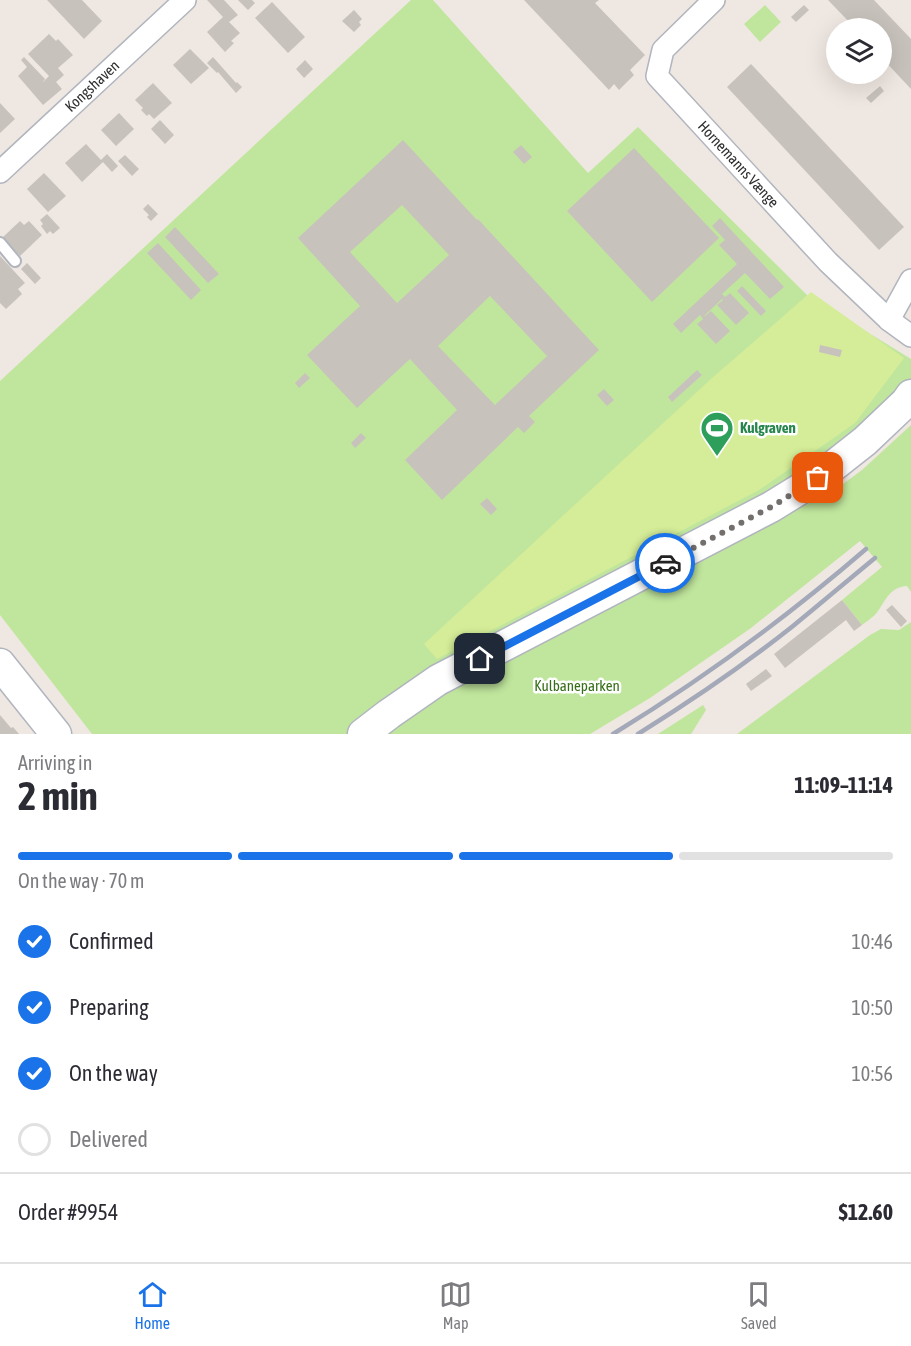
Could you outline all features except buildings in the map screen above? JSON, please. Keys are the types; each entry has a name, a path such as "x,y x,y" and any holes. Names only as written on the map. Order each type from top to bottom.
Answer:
{"street":[{"name":"Kongshaven","path":"0,172 185,0"},
{"name":"Hornemanns Vænge","path":"714,0 663,50 657,76 828,262 889,320 911,336"},
{"path":"889,320 911,280"},
{"path":"363,734 438,680 771,507 818,478 865,441 911,395"},
{"path":"0,664 56,734"}],"lane":[{"path":"0,243 15,261"}],"green space":[{"name":"Kulbaneparken","path":"411,0 433,0 588,173 638,127 807,295 911,359 911,416 821,495 824,498 862,470 911,425 911,592 907,586 896,589 875,615 862,625 842,600 882,567 860,541 751,628 650,698 590,734 92,734 0,615 0,381"},
{"path":"765,5 781,22 760,42 744,24"},
{"name":"Kulgraven","path":"811,292 904,358 855,423 759,490 437,659 424,644 711,379"},
{"path":"911,622 911,734 737,734 870,635 881,629 899,630"},
{"path":"703,705 706,710 691,734 658,734"}],"railway":[{"path":"613,734 744,646 866,549"},
{"path":"638,734 756,655 875,558"}],"way so far":[{"path":"665,563 771,507 818,478"}],"place":[{"name":"Kulgraven","path":"717,457"}],"route":[{"path":"480,659 665,563"}]}
